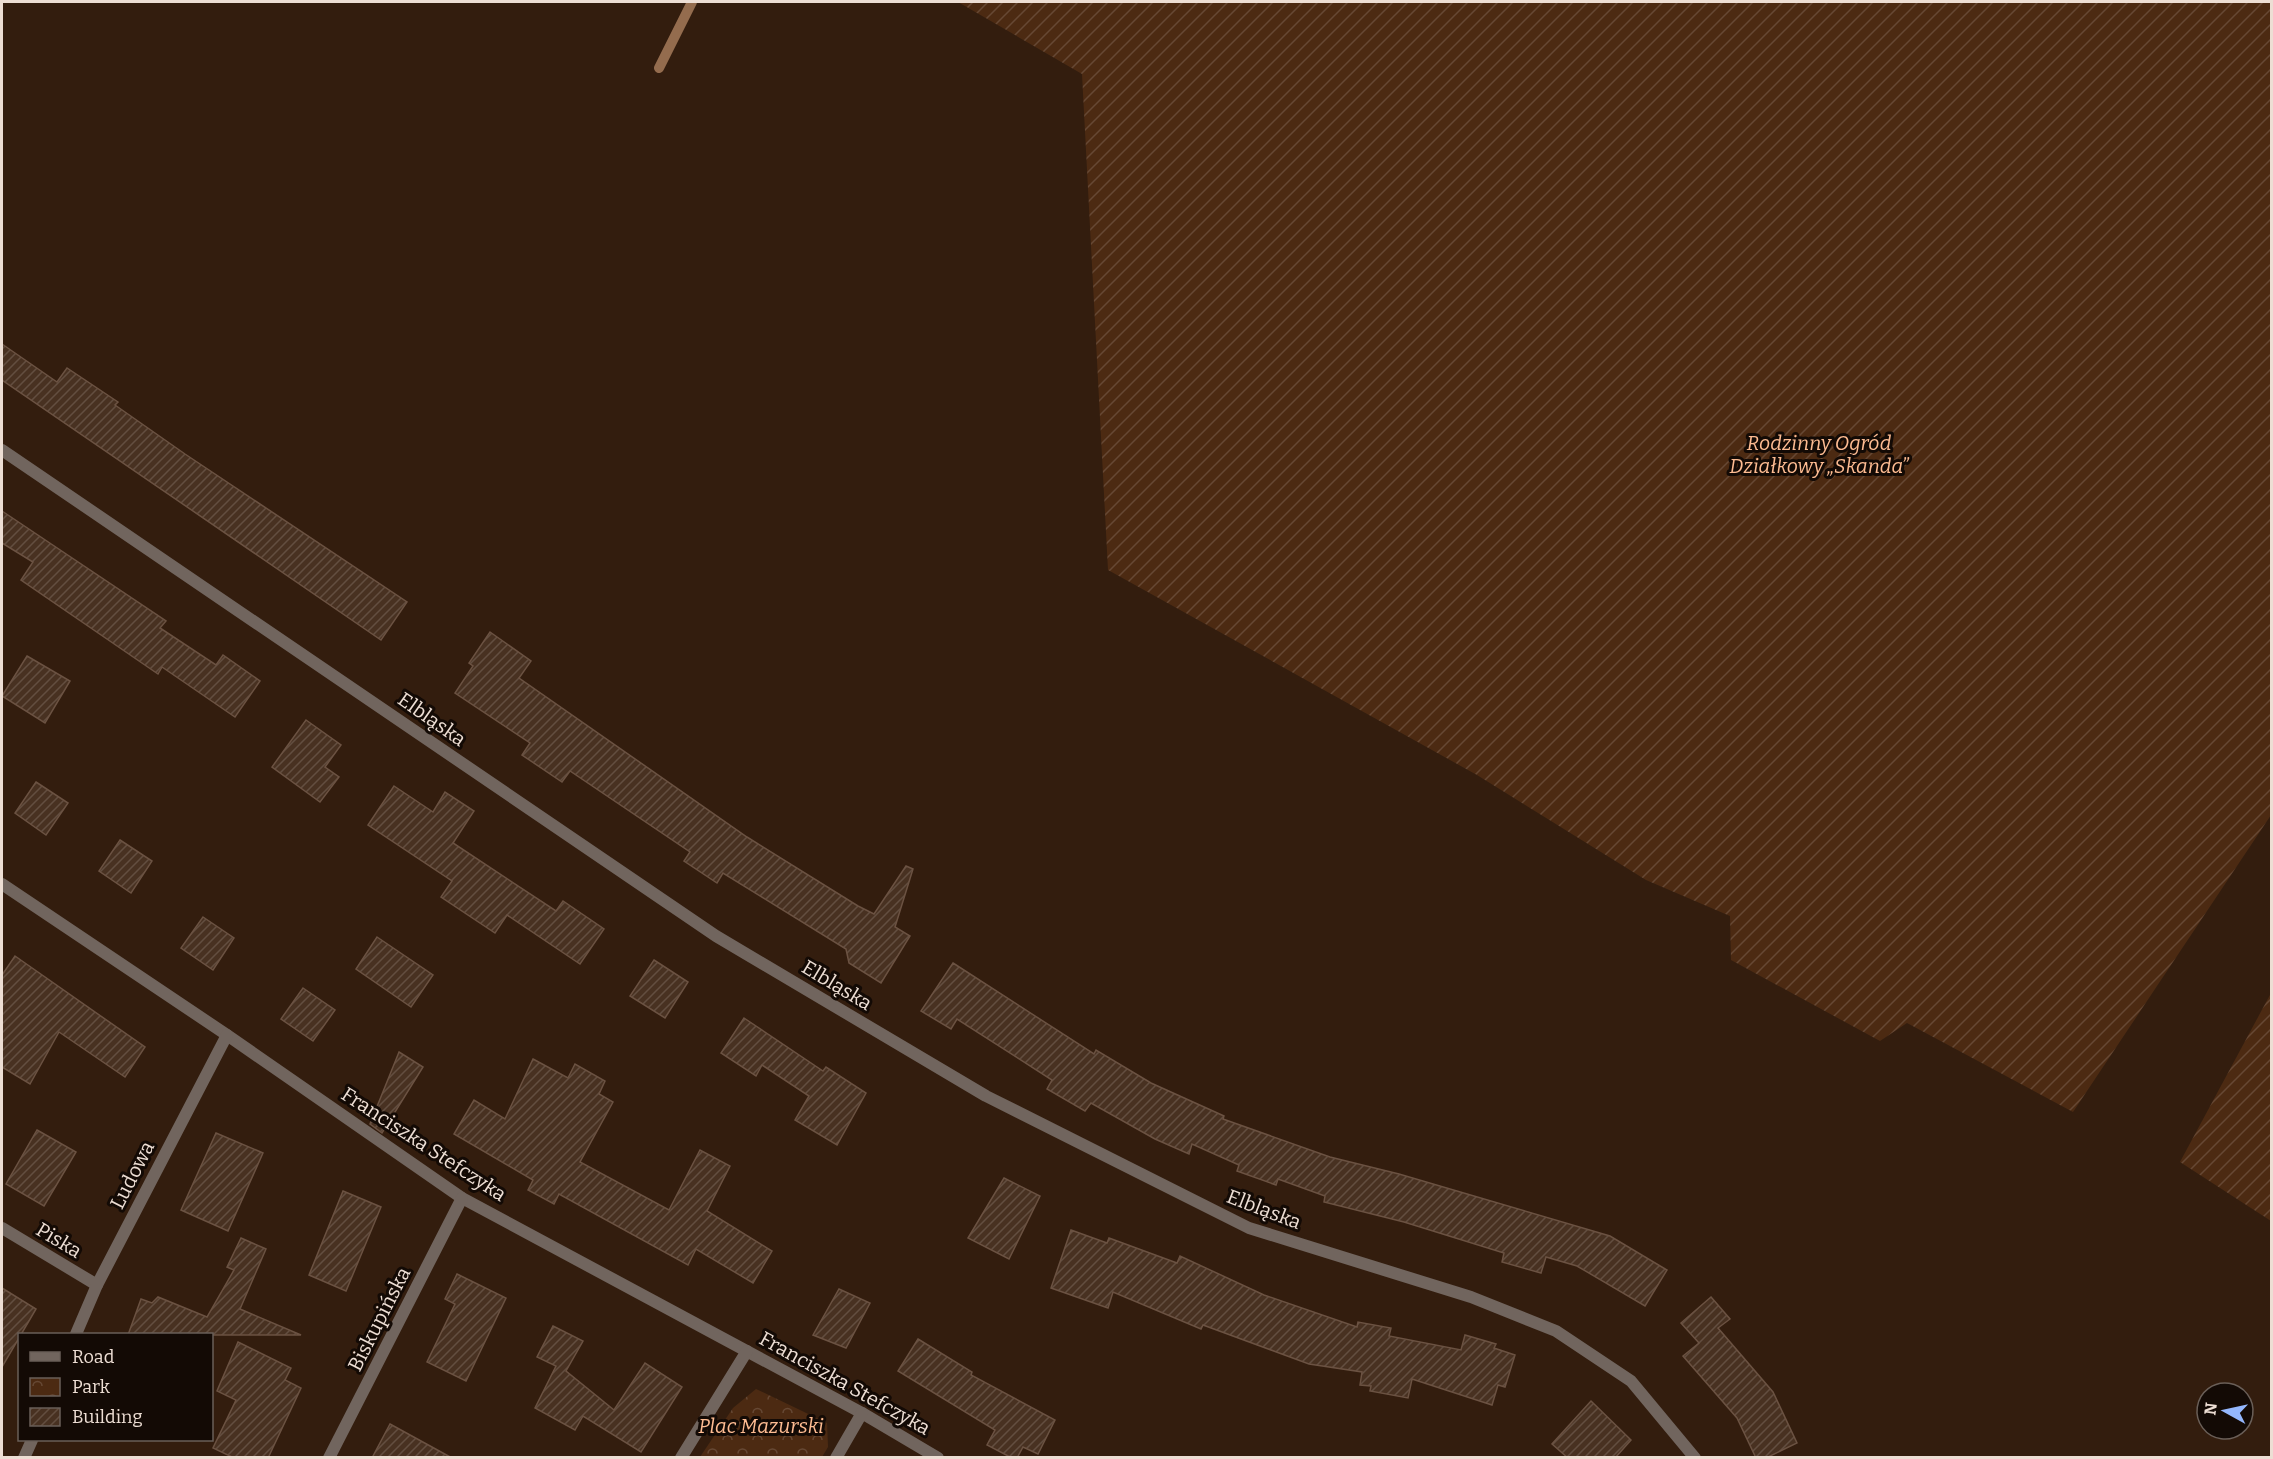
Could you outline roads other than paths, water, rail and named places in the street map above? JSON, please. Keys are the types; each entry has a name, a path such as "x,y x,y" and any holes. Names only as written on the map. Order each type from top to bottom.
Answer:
{"street":[{"name":"Elbląska","path":"2,450 726,942 986,1096 1249,1228 1471,1297 1556,1331 1631,1381 1695,1458"},
{"name":"Franciszka Stefczyka","path":"2,884 227,1035 462,1198 862,1413 938,1458"},
{"name":"Ludowa","path":"77,1333 97,1285 227,1035"},
{"name":"Biskupińska","path":"330,1458 462,1198"},
{"name":"Piska","path":"2,1228 97,1285"},
{"path":"681,1458 747,1351"},
{"path":"836,1458 862,1413"},
{"path":"24,1458 32,1441"}],"waterway":[{"path":"659,68 692,2"}],"park label":[{"name":"Rodzinny Ogród Działkowy „Skanda”","path":"1819,454"},
{"name":"Plac Mazurski","path":"761,1426"}]}
